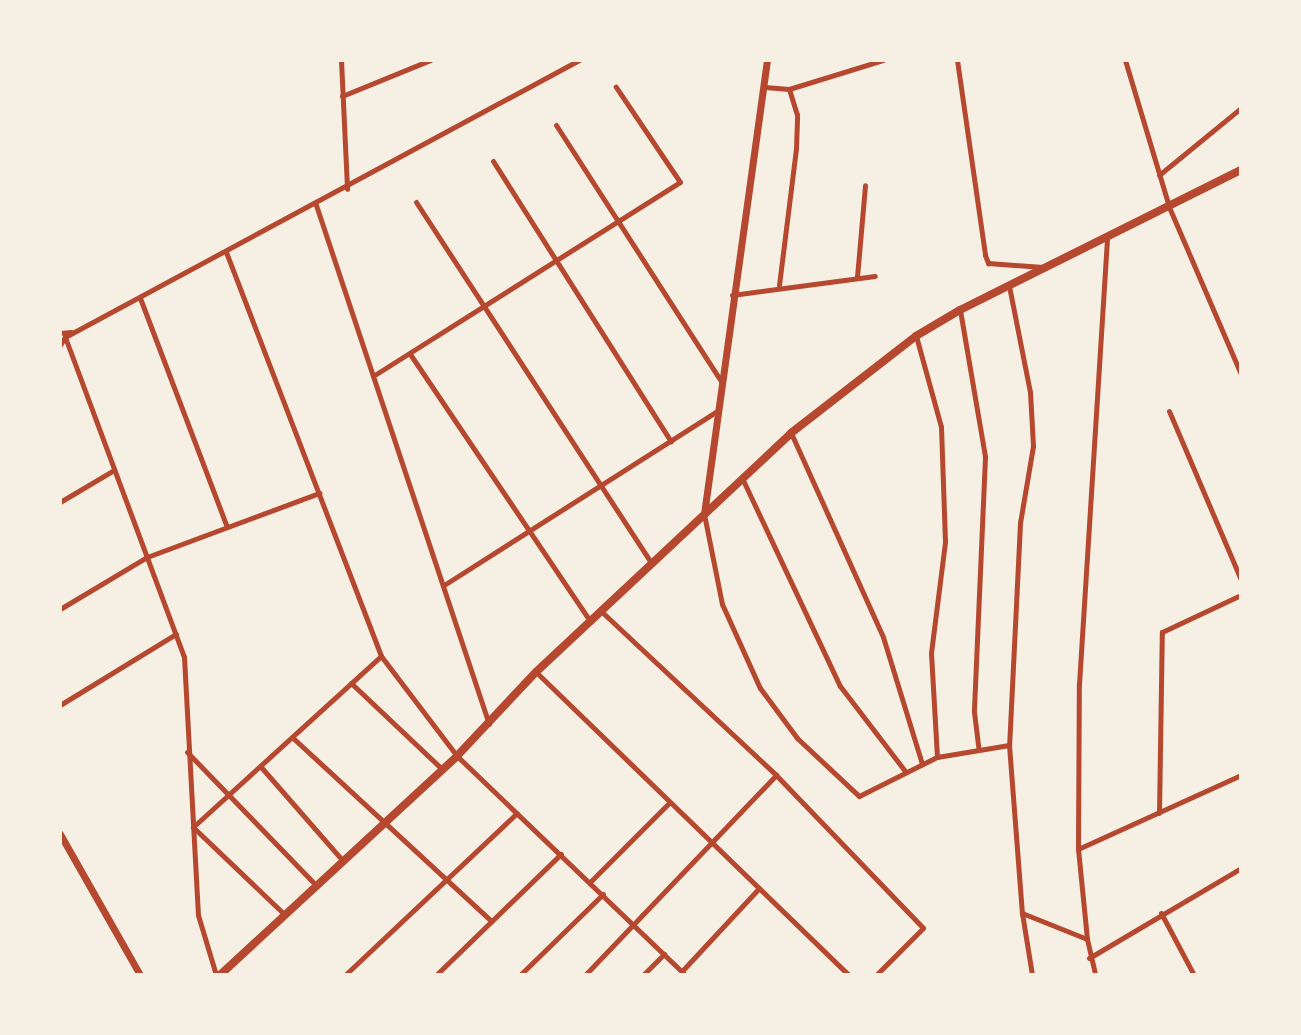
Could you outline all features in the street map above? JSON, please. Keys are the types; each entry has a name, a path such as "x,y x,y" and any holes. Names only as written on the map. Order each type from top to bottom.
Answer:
{"main road":[{"path":"218,975 315,884 384,825 489,724 536,672 792,433 916,336 960,310 1241,170"}],"street":[{"path":"341,60 347,189"},
{"path":"342,96 430,60"},
{"path":"62,335 76,331 347,189 579,60"},
{"path":"766,60 765,87 732,295 704,514 722,604 760,688 796,738 859,796 937,757 978,747 1009,745"},
{"path":"765,87 789,89 882,60"},
{"path":"957,60 988,263 1045,267"},
{"path":"1125,60 1169,207 1241,374"},
{"path":"373,376 487,308 680,182 616,87"},
{"path":"779,285 796,148 797,115 789,89"},
{"path":"1159,175 1241,108"},
{"path":"556,125 722,382"},
{"path":"493,161 559,260 671,441"},
{"path":"857,277 865,185"},
{"path":"416,202 652,564"},
{"path":"316,205 489,724"},
{"path":"1095,975 1089,958 1078,849 1079,684 1107,236"},
{"path":"226,252 381,656 457,756 683,973 759,888"},
{"path":"732,295 779,285 875,276"},
{"path":"1009,286 1030,392 1033,446 1020,523 1009,745 1022,913 1032,975"},
{"path":"140,298 227,527"},
{"path":"960,310 985,457 974,712 978,747"},
{"path":"60,345 62,335"},
{"path":"62,335 184,657 187,752 198,915 218,975"},
{"path":"916,336 941,427 945,542 931,653 937,757"},
{"path":"410,354 531,529 591,622"},
{"path":"444,585 719,410"},
{"path":"1169,411 1241,580"},
{"path":"792,433 883,637 922,764"},
{"path":"60,502 114,470"},
{"path":"742,478 840,686 905,771"},
{"path":"60,609 147,556 319,493"},
{"path":"1159,813 1162,632 1241,595"},
{"path":"602,612 776,775 923,928 876,975"},
{"path":"60,705 176,634"},
{"path":"193,827 232,794 381,656"},
{"path":"536,672 849,975"},
{"path":"351,683 442,769"},
{"path":"293,738 384,825 491,921"},
{"path":"187,752 232,794 315,884"},
{"path":"261,767 343,861"},
{"path":"585,975 636,927 776,775"},
{"path":"1078,849 1241,775"},
{"path":"590,882 670,802"},
{"path":"345,975 518,813"},
{"path":"193,827 284,914"},
{"path":"60,834 140,975"},
{"path":"436,975 561,854"},
{"path":"1089,958 1161,913 1241,868"},
{"path":"519,975 603,894"},
{"path":"1022,913 1087,939"},
{"path":"1161,913 1194,975"},
{"path":"643,975 664,954"}]}
